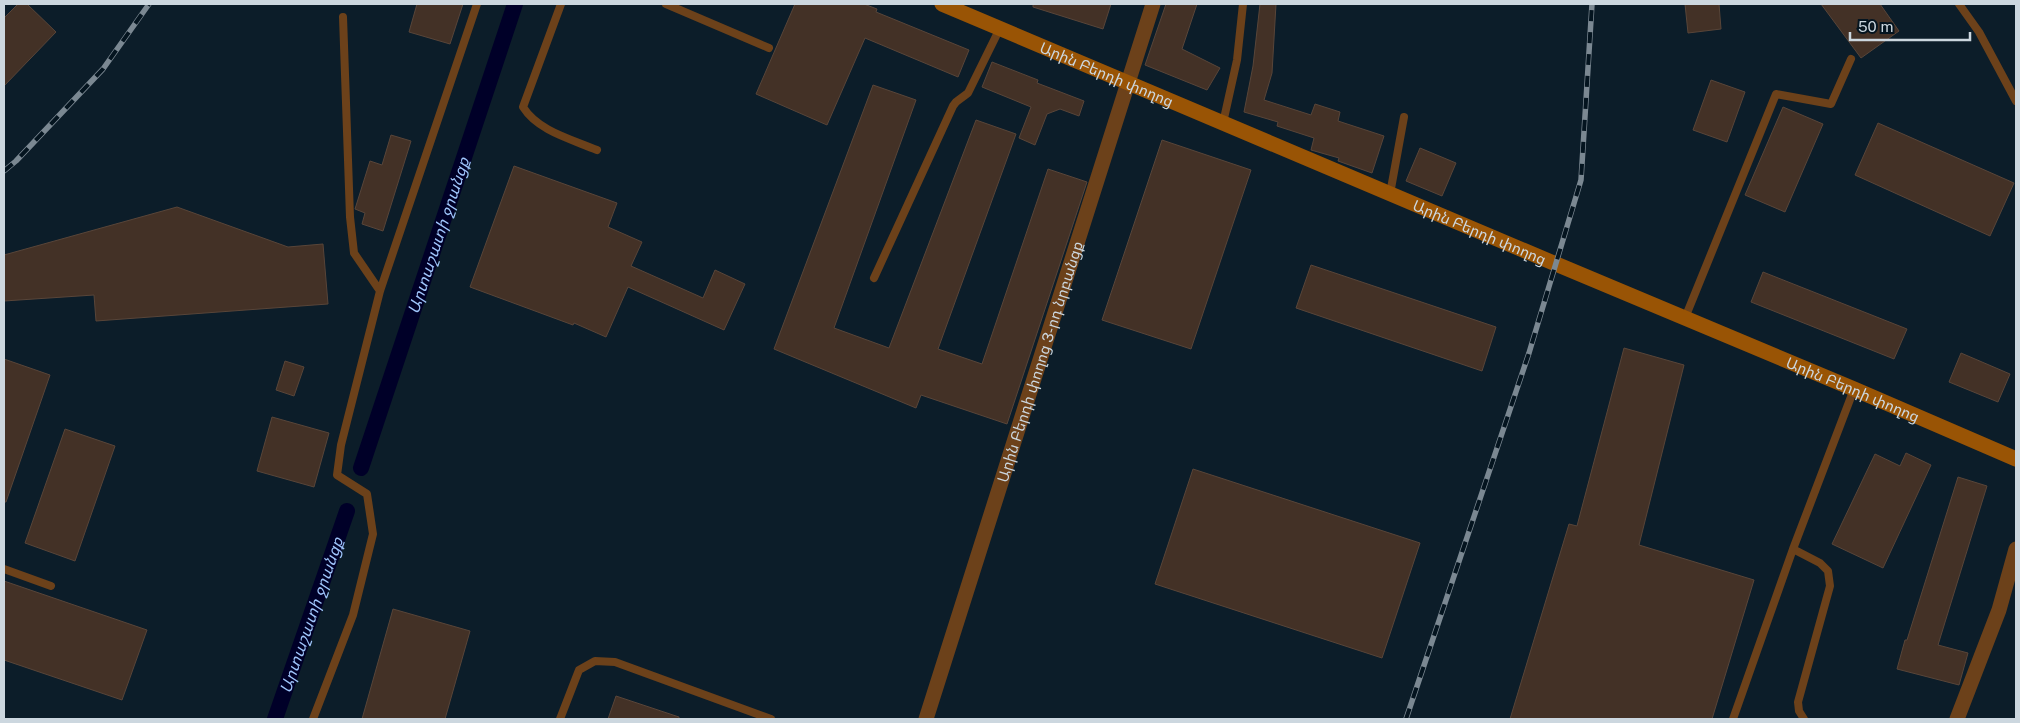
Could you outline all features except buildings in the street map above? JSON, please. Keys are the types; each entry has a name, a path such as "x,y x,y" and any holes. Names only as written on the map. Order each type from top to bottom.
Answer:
{"street":[{"name":"Արին Բերդի փողոց","path":"942,4 1854,388 2016,459"},
{"name":"Արին Բերդի փողոց 3-րդ նրբանցք","path":"926,719 1153,4"},
{"path":"1958,719 1999,610 2016,549"}],"lane":[{"path":"313,719 353,615 373,534 367,494 337,475 341,445 380,291 477,4"},
{"path":"561,4 523,106 529,117 545,128 597,150"},
{"path":"666,4 769,48"},
{"path":"1223,123 1237,60 1243,4"},
{"path":"1959,4 1979,32 2016,101"},
{"path":"343,17 350,217 354,253 380,291"},
{"path":"874,278 953,106 968,93 1000,28"},
{"path":"1685,318 1776,94 1831,104 1851,59"},
{"path":"1390,194 1404,116"},
{"path":"1733,719 1793,549 1854,388"},
{"path":"1793,549 1820,563 1828,571 1830,586 1798,702 1799,711 1804,719"},
{"path":"4,569 51,586"},
{"path":"560,719 579,670 595,661 615,662 771,719"}],"waterway":[{"name":"Արտաշատի ջրանցք","path":"361,468 515,4"},
{"name":"Արտաշատի ջրանցք","path":"275,719 347,511"}],"railway":[{"path":"4,171 16,161 103,69 149,4"},
{"path":"1406,719 1529,353 1581,180 1592,4"}]}
